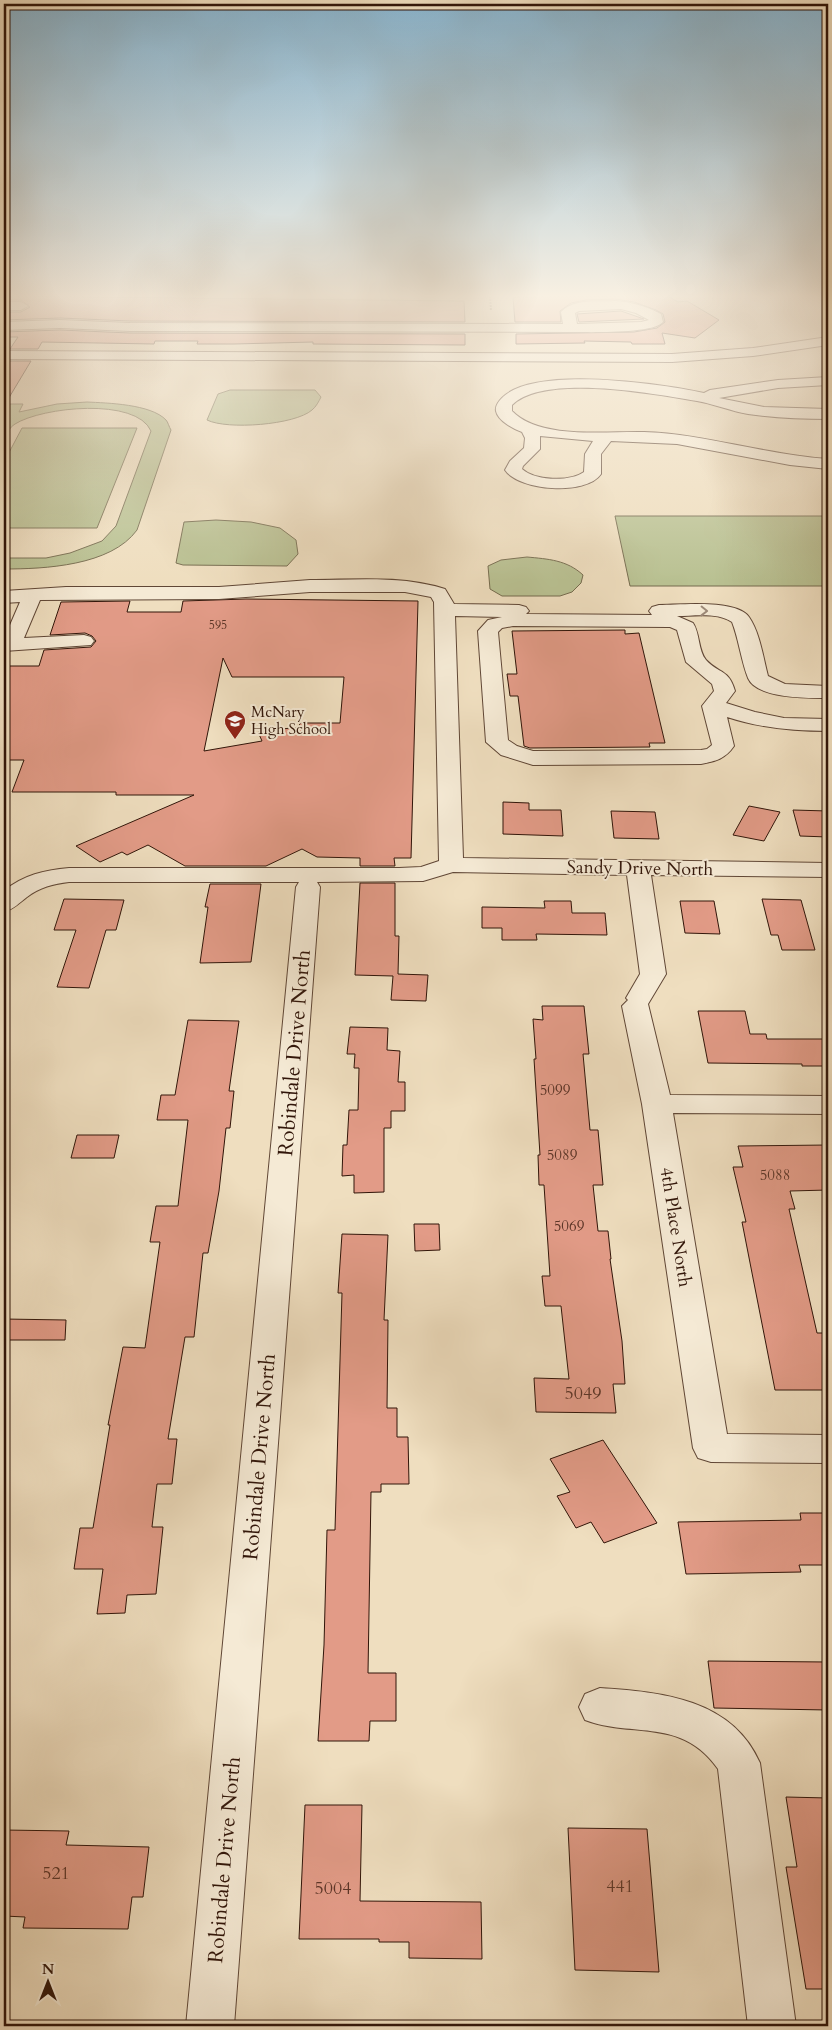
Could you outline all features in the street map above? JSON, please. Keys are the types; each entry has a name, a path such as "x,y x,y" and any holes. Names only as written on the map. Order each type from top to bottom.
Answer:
{"street":[{"path":"529,391 514,395 504,405 504,412 509,418 529,429 567,436 676,438 802,462 828,464"},
{"path":"656,391 701,397 716,402 758,410 826,416"},
{"path":"701,397 738,391"},
{"path":"529,429 534,438 533,447 528,455 514,466 513,470 520,477 537,482 571,481 590,478 592,474 592,453 598,443 605,438"},
{"path":"4,597 66,593 219,593 280,586 404,586 423,588 438,593 444,602 445,610 451,865"},
{"path":"32,596 8,645 84,642"},
{"path":"445,610 711,611 732,614 741,620 759,679 772,687 785,691 828,692"},
{"path":"513,620 673,621 686,627 696,662 722,681 725,691 713,706 723,746 715,754 701,757 542,758 516,754 503,748 497,742 488,631 495,624 513,620"},
{"path":"713,706 751,718 784,724 828,725"},
{"name":"Sandy Drive North","path":"4,904 19,889 44,878 70,875 399,875 424,874 451,865 828,870"},
{"name":"4th Place North","path":"638,868 653,974 638,1002 657,1104 711,1448 828,1449"},
{"name":"Robindale Drive North","path":"210,2026 308,887"},
{"path":"657,1104 828,1105"},
{"path":"600,1707 658,1710 689,1720 723,1742 739,1763 772,2026"}],"green space":[{"path":"228,391 316,391 321,397 313,409 291,419 261,424 229,425 207,420 218,394"},
{"path":"87,402 128,405 150,411 166,420 171,430 137,530 125,542 111,551 94,558 57,566 4,569 4,558 46,558 70,553 102,541 116,526 151,431 142,420 127,413 108,409 66,410 46,413 15,424 4,439 4,404 23,404 19,412 57,404"},
{"path":"22,428 137,428 97,528 4,528 4,462"},
{"path":"615,516 828,516 828,586 630,586"},
{"path":"216,520 251,522 280,528 296,540 298,554 287,566 183,565 176,563 184,522"},
{"path":"527,557 564,563 583,575 581,583 572,592 560,596 502,596 490,589 488,566 501,560"}],"building":[{"path":"4,391 13,391 4,406"},
{"path":"246,599 418,601 411,858 394,858 395,866 360,866 360,858 317,857 302,849 266,866 185,866 148,845 127,855 122,852 100,862 76,846 194,795 116,795 116,792 12,792 24,760 4,760 4,666 39,666 44,650 91,647 96,641 92,636 85,633 50,635 61,602 130,601 127,612 181,612 183,601","holes":["223,658 232,677 344,677 340,723 300,723 299,727 258,732 262,741 204,751"]},
{"path":"625,630 625,634 639,633 665,743 649,743 650,747 530,748 524,746 518,696 510,696 507,674 517,674 512,631"},
{"path":"503,802 529,803 529,810 561,810 563,836 503,834"},
{"path":"749,806 780,812 764,841 733,835"},
{"path":"793,810 828,811 828,837 800,836"},
{"path":"611,811 655,812 659,839 614,838"},
{"path":"360,883 395,883 395,936 399,936 398,974 428,975 426,1001 391,1000 393,976 355,975"},
{"path":"210,884 261,884 251,962 200,963 208,907 205,907"},
{"path":"64,899 124,900 116,930 106,930 89,988 57,987 76,930 54,930"},
{"path":"762,899 801,900 815,950 782,950 778,935 771,935"},
{"path":"544,901 571,901 572,913 605,913 607,935 536,934 537,940 502,940 502,928 482,928 482,907 545,908"},
{"path":"680,901 714,901 720,934 685,933"},
{"path":"542,1006 584,1006 589,1054 583,1054 590,1130 598,1130 603,1185 593,1185 598,1231 608,1231 610,1259 622,1341 625,1384 613,1384 616,1413 536,1412 534,1378 569,1379 561,1306 545,1306 542,1276 550,1276 544,1185 539,1185 538,1155 540,1155 533,1019 543,1020"},
{"path":"698,1011 745,1011 750,1034 766,1034 767,1039 828,1039 828,1066 708,1063"},
{"path":"188,1020 239,1021 229,1091 234,1091 230,1128 226,1128 219,1191 208,1253 203,1253 194,1337 185,1337 168,1439 177,1439 172,1484 157,1484 152,1527 163,1527 156,1594 127,1595 125,1613 97,1614 103,1569 74,1569 80,1528 93,1528 110,1425 108,1425 123,1347 145,1348 160,1242 150,1242 156,1206 178,1206 188,1120 157,1120 161,1095 175,1095"},
{"path":"350,1027 388,1028 387,1050 400,1051 398,1082 405,1082 405,1111 391,1111 391,1128 384,1128 384,1192 354,1193 354,1175 342,1176 343,1145 347,1145 349,1110 358,1110 359,1068 354,1068 355,1054 347,1054"},
{"path":"77,1135 119,1135 114,1158 71,1158"},
{"path":"828,1145 828,1190 790,1191 795,1209 789,1209 817,1333 828,1333 828,1390 775,1390 742,1222 746,1222 733,1167 743,1167 738,1146"},
{"path":"414,1224 439,1224 440,1250 415,1251"},
{"path":"342,1234 388,1235 384,1320 388,1320 387,1408 397,1408 397,1437 408,1437 409,1484 381,1484 381,1492 371,1492 368,1673 396,1673 396,1721 370,1721 369,1741 318,1741 324,1645 327,1530 335,1530 342,1293 338,1293"},
{"path":"4,1319 66,1320 65,1340 4,1340"},
{"path":"603,1440 657,1523 604,1543 591,1522 576,1528 557,1496 570,1492 550,1459"},
{"path":"800,1513 828,1513 828,1565 799,1565 801,1572 686,1574 678,1522 801,1520"},
{"path":"708,1661 828,1662 828,1710 714,1708"},
{"path":"786,1797 828,1798 828,1989 806,1989 786,1867 797,1867"},
{"path":"305,1805 362,1805 360,1901 481,1902 482,1959 409,1958 409,1942 379,1942 379,1939 299,1939"},
{"path":"568,1828 647,1829 659,1972 575,1970"},
{"path":"4,1830 69,1831 66,1845 149,1847 143,1897 132,1897 128,1929 23,1928 25,1917 4,1916"}],"place":[{"name":"McNary High School","path":"235,740"}]}
